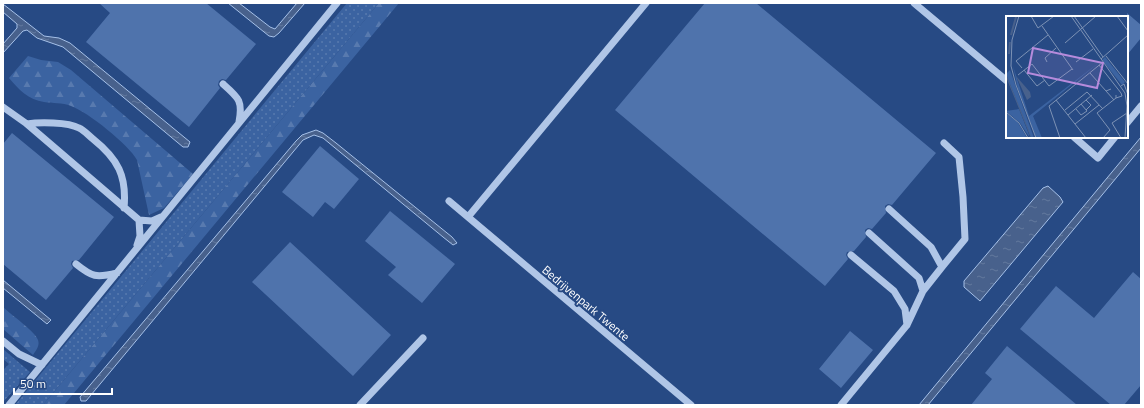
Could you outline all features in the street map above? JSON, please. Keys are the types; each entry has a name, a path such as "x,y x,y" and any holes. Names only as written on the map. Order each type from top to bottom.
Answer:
{"street":[{"path":"9,405 337,3"},
{"path":"468,217 646,3"},
{"path":"914,3 1006,80"},
{"path":"223,84 237,96 242,107 238,124"},
{"path":"1128,122 1141,106"},
{"path":"3,107 27,124 139,220 152,221 164,215"},
{"path":"27,124 41,122 78,127 100,144 118,163 126,191 124,208"},
{"path":"1075,138 1098,158 1114,138"},
{"path":"841,405 907,325 923,291 965,239 959,157 944,143"},
{"name":"Bedrijvenpark Twente","path":"449,201 691,405"},
{"path":"889,209 931,246 942,267"},
{"path":"135,251 140,236 139,220"},
{"path":"869,233 919,278 923,291"},
{"path":"851,255 894,291 905,309 907,325"},
{"path":"76,264 88,274 103,276 117,273"},
{"path":"360,405 423,338"},
{"path":"3,341 19,354 42,365"}],"green space":[{"path":"347,3 379,3 43,405 15,405"},
{"path":"379,3 399,3 64,405 43,405"},
{"path":"28,56 41,60 58,62 71,70 193,174 164,208 149,215 137,160 126,146 117,138 78,109 64,104 44,102 33,99 12,82 9,78"},
{"path":"3,307 36,336 38,344 33,355 3,329"},
{"path":"3,349 30,372 3,402 3,368 4,369 9,364 3,359"}],"water":[{"path":"228,3 239,3 270,27 275,29 297,3 305,3 274,37 269,36"},
{"path":"3,4 44,36 59,38 70,43 190,142 188,147 183,147 63,47 37,38 27,30 23,31 3,53 3,44 17,28 17,24 3,12"},
{"path":"316,130 323,133 336,143 452,237 457,243 453,245 323,138 314,135 303,140 86,401 81,401 80,397 296,141 302,135"},
{"path":"1141,137 1141,148 928,405 919,405"},
{"path":"1048,186 1060,197 1063,202 980,301 964,287 964,281 1043,188"},
{"path":"3,280 51,320 47,324 3,288"}],"building":[{"path":"99,3 206,3 256,44 226,80 222,79 219,81 218,85 220,88 189,127 86,42 110,13"},
{"path":"705,3 756,3 936,153 892,205 888,204 885,206 886,213 872,229 868,228 865,230 866,237 854,251 847,252 846,255 848,259 825,286 615,110"},
{"path":"1127,13 1141,25 1141,38 1128,54 1128,16"},
{"path":"12,133 114,217 79,260 72,261 71,264 73,268 46,300 3,264 3,144"},
{"path":"320,146 359,179 334,209 325,202 313,217 282,192"},
{"path":"390,211 455,264 422,303 388,275 396,267 365,241"},
{"path":"290,242 391,335 353,376 252,282"},
{"path":"1133,272 1141,279 1141,385 1124,405 1111,405 1020,329 1056,286 1094,318"},
{"path":"850,331 873,350 841,388 819,369"},
{"path":"1007,346 1077,405 971,405 992,379 985,373"}]}
